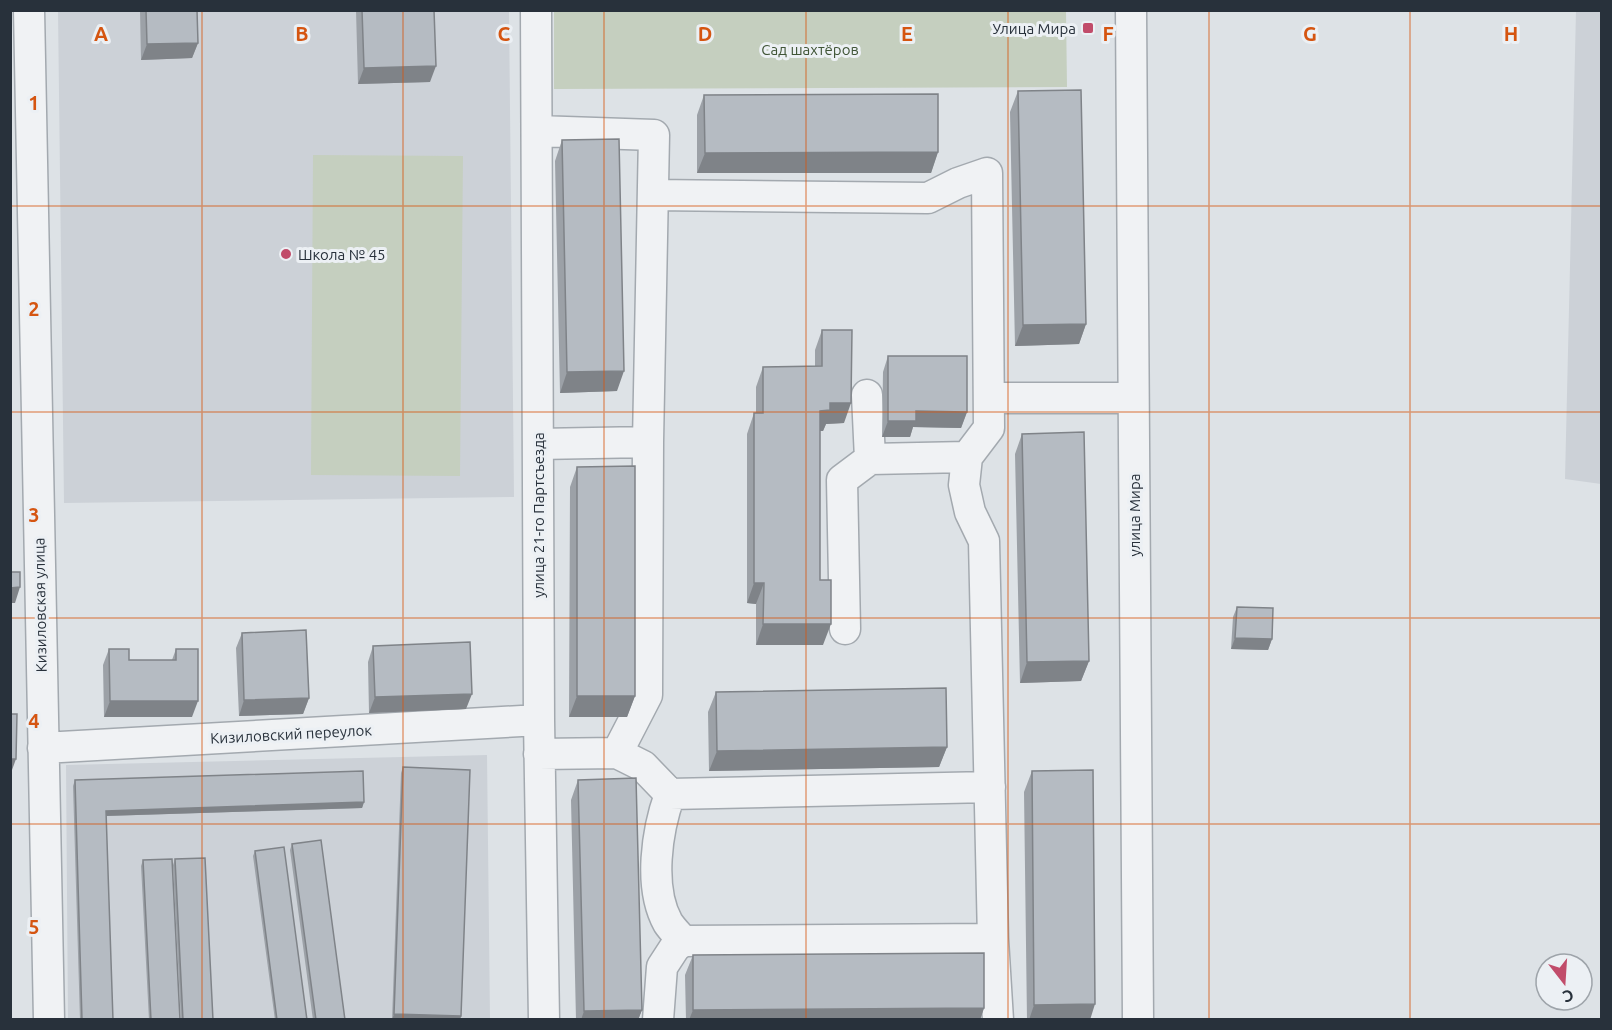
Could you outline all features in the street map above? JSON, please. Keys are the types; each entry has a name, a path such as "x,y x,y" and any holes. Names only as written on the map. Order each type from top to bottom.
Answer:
{"street":[{"name":"Кизиловская улица","path":"29,10 21,246 43,748 49,1020"},
{"name":"улица 21-го Партсъезда","path":"536,10 539,754 544,1020"},
{"name":"улица Мира","path":"1131,10 1138,1020"},
{"path":"537,131 654,135 648,442 647,695 617,753"},
{"path":"653,195 928,198 987,172 989,428 967,456 964,485 970,512 984,541 993,939 998,1020"},
{"path":"867,395 870,459"},
{"path":"989,398 1133,398"},
{"path":"538,444 648,442"},
{"path":"845,629 842,480 870,459 967,456"},
{"name":"Кизиловский переулок","path":"43,748 539,720"},
{"path":"539,754 617,753 643,766 670,794 990,787"},
{"path":"670,794 661,819 656,875 668,923 683,941"},
{"path":"658,1020 662,967 675,947 683,941 993,939"}],"shaded area":[{"name":"Школа № 45","path":"58,11 509,11 514,497 64,503"},
{"path":"1576,11 1601,11 1601,484 1565,479"},
{"path":"487,755 490,1019 68,1019 66,765"}],"green space":[{"name":"Сад шахтёров","path":"554,11 1066,11 1067,87 554,89"},
{"path":"313,155 463,156 460,476 311,475"}],"building":[{"path":"146,10 197,10 198,43 147,44"},
{"path":"362,10 434,10 436,66 364,68"},
{"path":"1081,90 1086,324 1023,325 1018,91"},
{"path":"938,94 938,152 705,153 704,95"},
{"path":"619,139 624,371 567,372 562,140"},
{"path":"822,330 852,330 851,403 830,403 830,410 820,411 820,580 831,580 831,624 763,624 764,583 754,583 754,413 763,413 763,367 822,366"},
{"path":"888,356 967,356 967,412 916,411 916,421 888,421"},
{"path":"1084,432 1089,661 1027,662 1022,434"},
{"path":"635,466 635,696 577,696 577,467"},
{"path":"10,572 20,572 20,587 10,588"},
{"path":"1237,607 1273,608 1272,639 1235,638"},
{"path":"306,630 309,698 244,700 242,633"},
{"path":"470,642 472,694 375,697 373,646"},
{"path":"109,649 129,649 129,660 176,660 176,649 198,649 198,701 110,701"},
{"path":"946,688 947,747 717,751 716,692"},
{"path":"10,714 17,714 16,759 10,759"},
{"path":"403,767 470,770 461,1016 394,1014"},
{"path":"1093,770 1095,1004 1034,1005 1032,771"},
{"path":"363,771 364,802 106,811 113,1020 82,1020 75,780"},
{"path":"636,778 642,1010 584,1011 578,780"},
{"path":"321,840 345,1020 316,1020 292,844"},
{"path":"284,847 307,1020 277,1020 255,851"},
{"path":"205,858 213,1020 183,1020 175,859"},
{"path":"172,859 180,1020 151,1020 143,860"},
{"path":"984,953 984,1008 693,1010 693,955"}],"place":[{"name":"Улица Мира","path":"1088,28"},
{"name":"Школа № 45","path":"286,254"}]}
